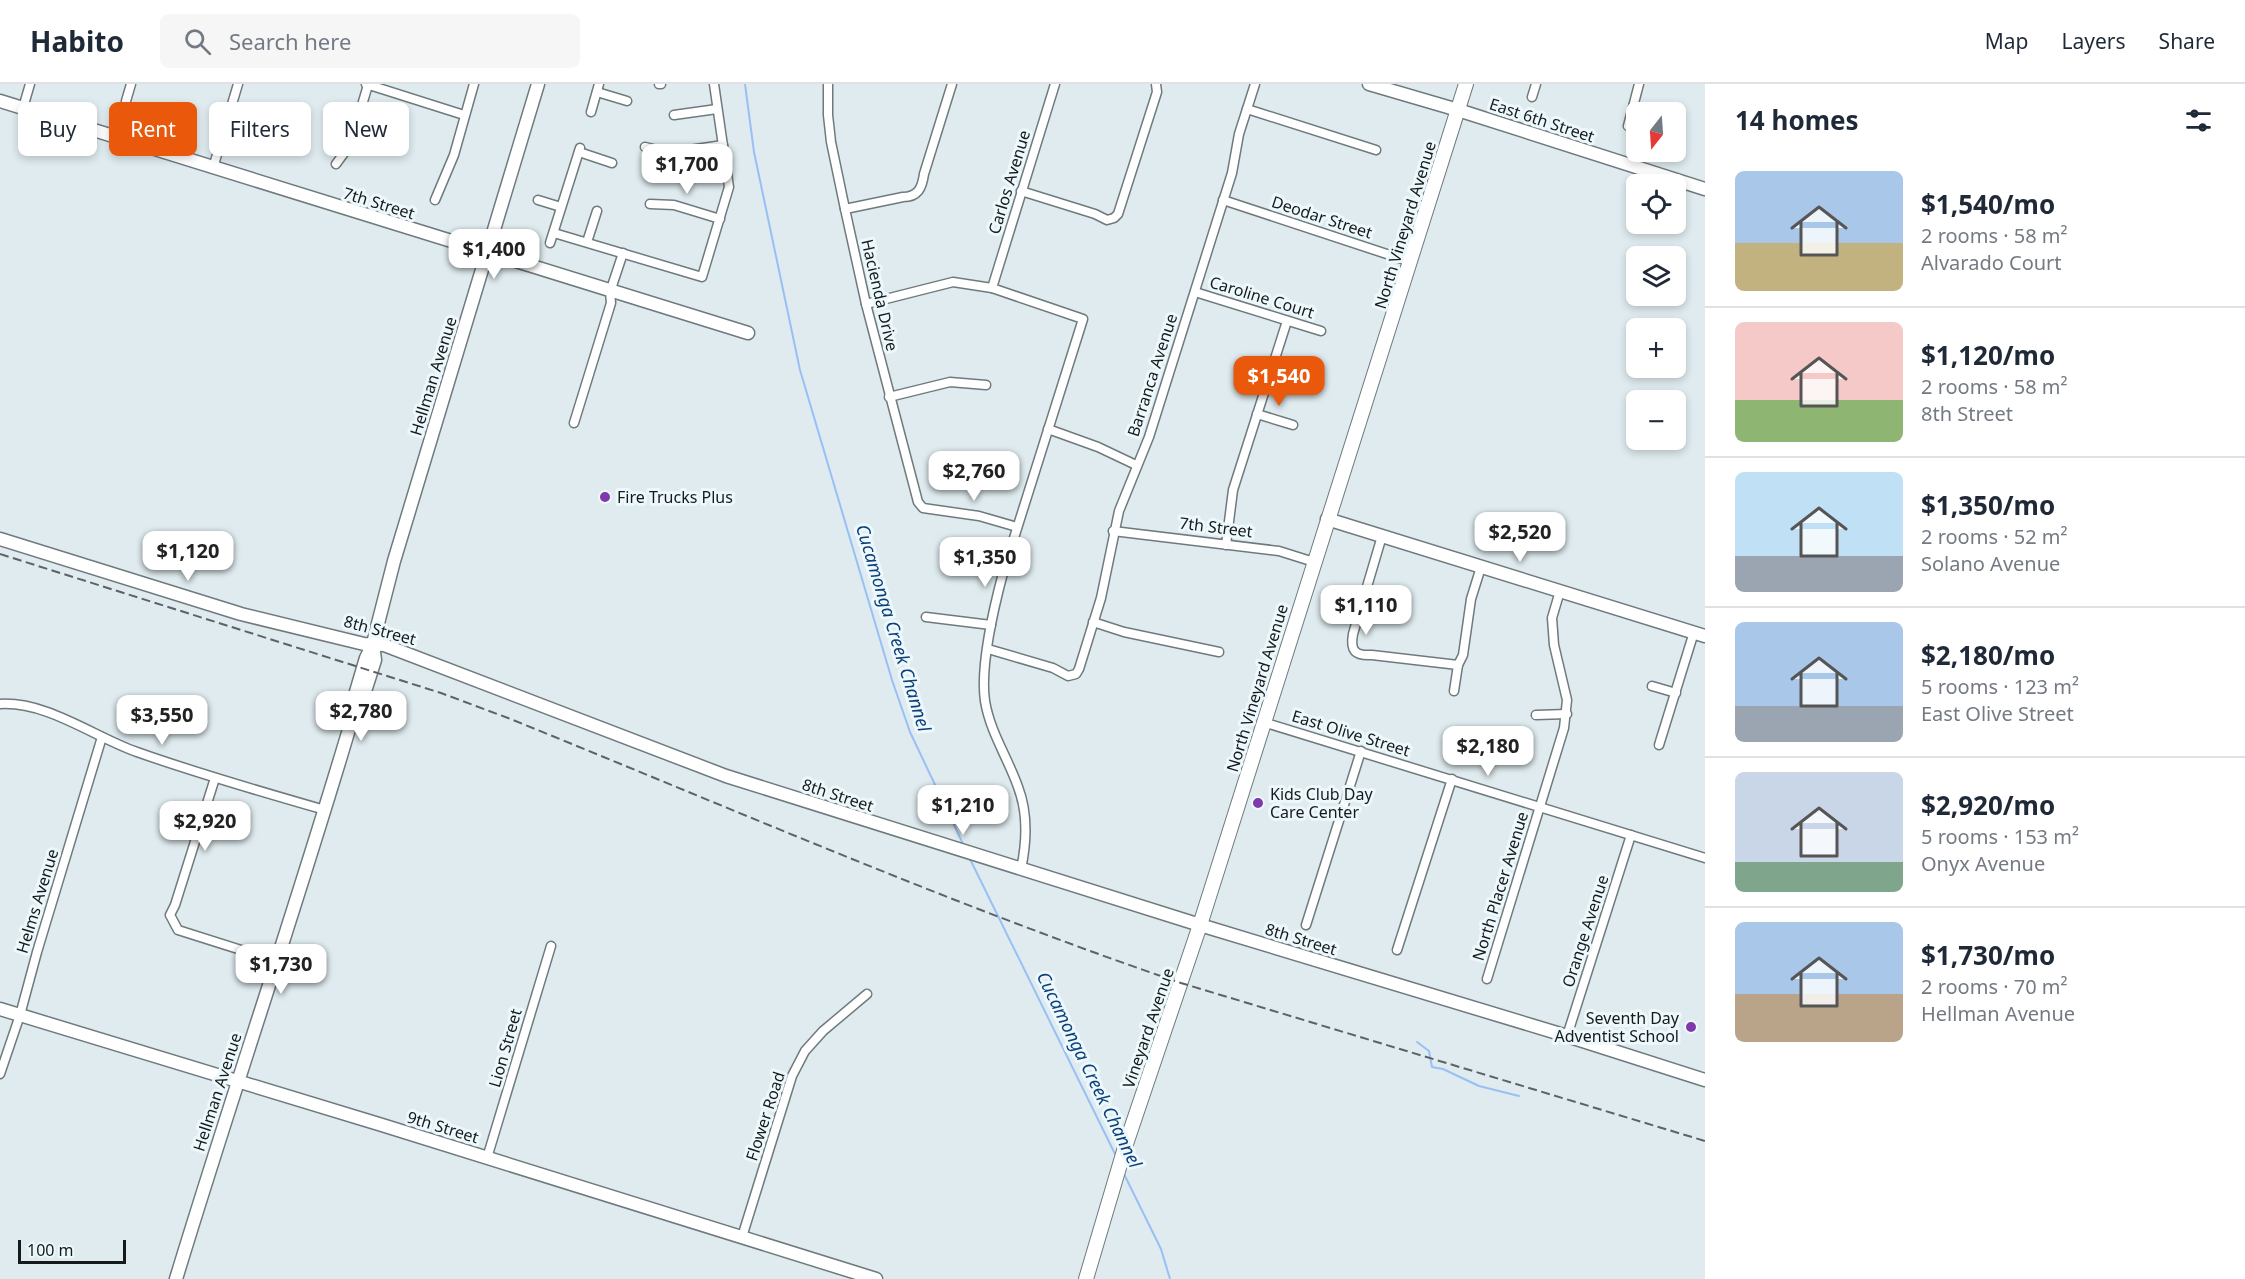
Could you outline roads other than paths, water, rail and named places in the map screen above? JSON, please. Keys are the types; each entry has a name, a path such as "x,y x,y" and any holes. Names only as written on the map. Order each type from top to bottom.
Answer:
{"main road":[{"name":"North Vineyard Avenue","path":"1200,925 1466,84"},
{"name":"Vineyard Avenue","path":"1086,1279 1126,1144 1200,925"}],"street":[{"path":"25,102 30,84"},
{"path":"126,101 131,84"},
{"path":"213,168 238,84"},
{"path":"336,164 350,145 367,84 464,115"},
{"path":"435,200 454,156 474,84"},
{"name":"Hellman Avenue","path":"176,1279 355,709 361,704 375,660 374,644 394,561 538,84"},
{"path":"554,232 702,277 729,187 714,84"},
{"name":"Hacienda Drive","path":"828,84 831,142 845,209 889,397 918,502 923,508 979,516 1017,527"},
{"path":"845,209 912,197 918,193 922,187 952,84"},
{"name":"Carlos Avenue","path":"992,288 1055,84"},
{"path":"1021,190 1107,220 1114,218 1118,214 1157,92 1156,84"},
{"name":"Barranca Avenue","path":"988,649 1053,668 1068,676 1076,674 1079,669 1101,598 1113,531 1136,465 1149,437 1223,200 1255,84"},
{"name":"East 6th Street","path":"1369,84 1705,189"},
{"path":"1532,97 1536,84"},
{"path":"1634,102 1639,84"},
{"path":"591,112 598,88 627,101"},
{"name":"7th Street","path":"0,101 18,106"},
{"path":"674,115 717,109"},
{"path":"1247,109 1376,150"},
{"name":"7th Street","path":"97,131 748,333"},
{"path":"645,147 669,153 723,145"},
{"path":"550,243 580,150 612,163"},
{"path":"538,200 561,207"},
{"name":"Deodar Street","path":"1223,200 1411,262"},
{"path":"650,204 674,205 720,219"},
{"path":"587,242 597,211"},
{"path":"574,423 612,303 610,292 623,253"},
{"path":"866,304 953,282 992,288 1083,319 1003,573 988,649 984,698 988,716 1018,787 1023,806 1026,834 1021,869"},
{"name":"Caroline Court","path":"1195,292 1321,331"},
{"path":"1226,544 1233,490 1287,321"},
{"path":"889,397 950,382 986,385"},
{"path":"1257,414 1293,425"},
{"path":"1048,429 1098,447 1136,465"},
{"path":"1327,519 1699,634 1659,745"},
{"name":"7th Street","path":"1113,531 1279,551 1314,562"},
{"path":"1382,536 1353,634 1351,645 1354,651 1362,656 1372,655 1458,665"},
{"name":"8th Street","path":"0,539 241,614 364,644 384,645 726,777 1705,1080"},
{"path":"1454,691 1458,665 1463,655 1471,599 1481,567"},
{"name":"North Placer Avenue","path":"1487,979 1564,728 1567,700 1554,645 1552,618 1560,591"},
{"path":"926,616 991,625"},
{"path":"1093,622 1124,632 1219,652"},
{"path":"1652,686 1676,693"},
{"path":"0,704 23,706 56,716 134,752 325,810"},
{"path":"1536,715 1566,714"},
{"name":"East Olive Street","path":"1263,722 1705,858"},
{"name":"Helms Avenue","path":"0,1074 20,1015 102,737"},
{"path":"1306,926 1360,752"},
{"path":"215,778 170,915 178,930 276,961"},
{"path":"1397,950 1452,779"},
{"name":"Orange Avenue","path":"1567,1036 1631,834"},
{"name":"Lion Street","path":"487,1158 550,946"},
{"name":"Flower Road","path":"742,1237 792,1076 805,1051 824,1031 867,994"},
{"name":"9th Street","path":"0,1009 876,1279"}],"waterway":[{"name":"Cucamonga Creek Channel","path":"745,84 754,152 800,370 892,680 910,732 964,846"},
{"name":"Cucamonga Creek Channel","path":"969,857 1116,1156"},
{"path":"1417,1042 1429,1051 1432,1067 1443,1069 1479,1086 1519,1096"},
{"name":"Cucamonga Creek Channel","path":"1123,1172 1161,1249 1170,1279"}],"railway":[{"path":"0,554 441,693 508,718 926,889 1181,983 1705,1141"}],"place":[{"name":"Fire Trucks Plus","path":"605,497"},
{"name":"Kids Club Day Care Center","path":"1258,803"},
{"name":"Seventh Day Adventist School","path":"1691,1027"}]}
